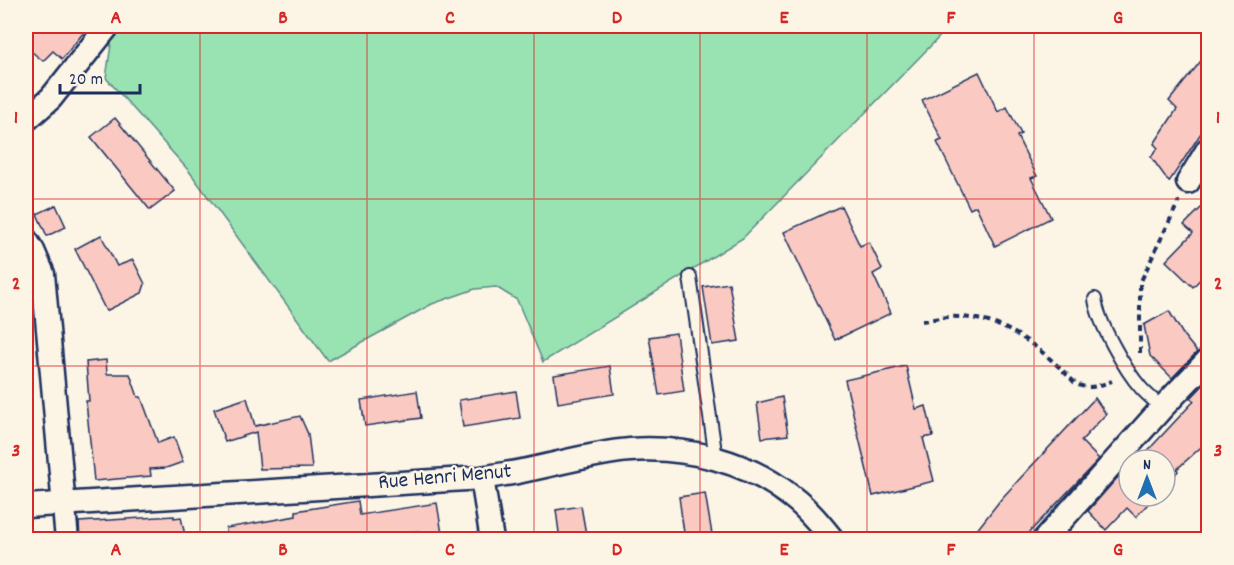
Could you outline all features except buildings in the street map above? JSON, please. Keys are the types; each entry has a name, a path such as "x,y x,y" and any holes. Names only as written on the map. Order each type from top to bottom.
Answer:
{"street":[{"path":"26,120 51,98 108,26"},
{"path":"1188,182 1209,149"},
{"path":"26,240 43,274 67,540"},
{"path":"1044,540 1162,408 1209,360"},
{"name":"Rue Henri Menut","path":"26,506 482,478 587,456 630,450 674,451 701,454 735,464 766,478 793,497 833,540"},
{"path":"482,478 492,540"}],"lane":[{"path":"690,277 716,459"},
{"path":"1095,299 1096,307 1111,340 1129,370 1140,387 1162,408"}],"path":[{"path":"922,321 956,316 1002,326 1026,338 1076,384 1083,387 1094,387 1112,381 1129,370 1140,356 1140,282 1188,182"}],"green space":[{"path":"122,26 950,26 743,238 543,362 517,300 496,287 475,289 432,304 328,361 189,171 106,78 112,38"}]}
